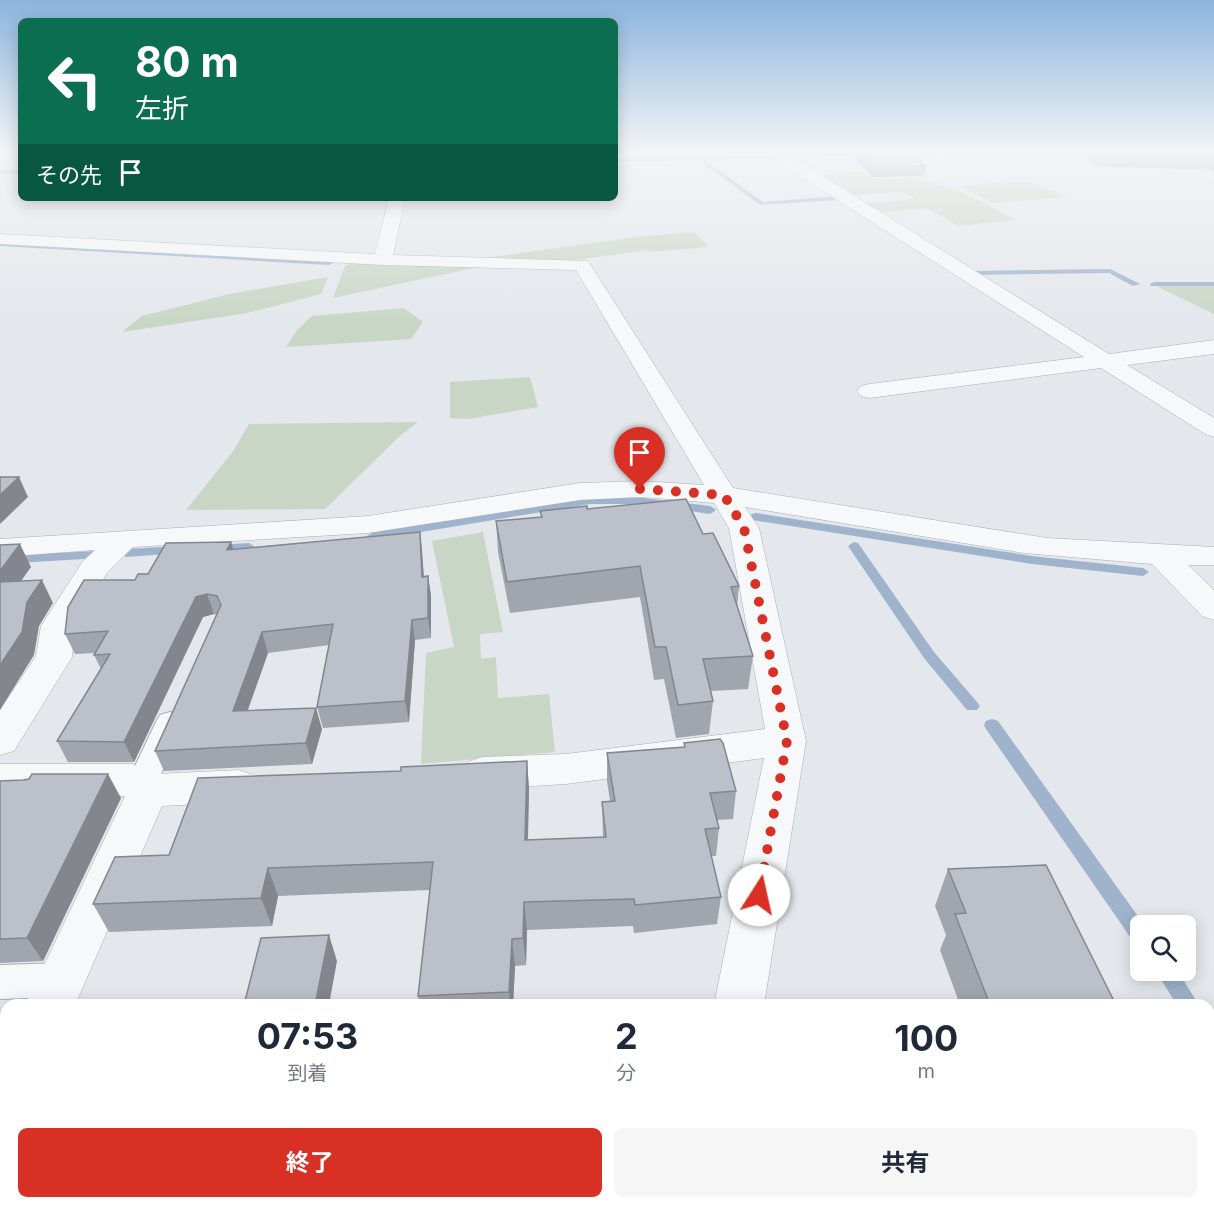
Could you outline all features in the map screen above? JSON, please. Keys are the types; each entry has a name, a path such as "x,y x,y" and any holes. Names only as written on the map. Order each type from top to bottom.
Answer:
{"street":[{"path":"383,260 395,208"},
{"path":"864,208 1214,429"},
{"path":"0,239 383,260 582,265 744,528 787,741 741,999"},
{"path":"869,391 1214,347"},
{"path":"0,548 294,532 400,521 525,497 590,490 640,489 724,495 1028,545 1161,555 1214,556"},
{"path":"0,741 54,657 58,626 94,568 123,540"},
{"path":"1161,555 1214,609"},
{"path":"447,775 566,769 787,741"},
{"path":"0,780 132,780 145,788 279,784"},
{"path":"56,992 145,788"}],"lane":[{"path":"145,788 180,700"},
{"path":"0,982 56,992"}],"green space":[{"path":"868,208 923,208 876,213"},
{"path":"928,208 993,208 1016,220 958,226"},
{"path":"694,232 709,247 650,252 648,250 567,261 485,258 635,237"},
{"path":"351,263 483,266 333,298 345,266"},
{"path":"328,277 321,294 247,313 122,332 142,316 230,294"},
{"path":"1156,286 1214,286 1214,314"},
{"path":"404,308 423,322 411,339 286,347 297,330 312,316"},
{"path":"530,377 538,407 468,419 450,418 450,382"},
{"path":"418,422 400,436 325,509 186,510 234,450 249,424"},
{"path":"483,532 503,632 480,634 481,659 496,657 498,698 549,694 555,752 421,764 426,653 454,647 432,541"}],"building":[{"path":"0,477 19,477 0,495"},
{"path":"686,499 703,534 713,533 739,586 731,587 753,656 703,659 713,701 678,705 666,647 655,647 640,566 507,582 496,521 542,517 540,511 587,506 587,509"},
{"path":"420,532 422,577 428,576 428,618 412,620 405,701 317,707 333,624 262,632 233,711 316,708 306,743 155,751 221,605 217,596 207,594 196,597 124,742 57,741 110,654 94,655 108,631 65,634 68,607 84,580 135,580 138,574 148,574 166,543 231,542 227,550"},
{"path":"20,544 0,571 0,545"},
{"path":"42,580 27,602 22,632 0,665 0,582"},
{"path":"720,739 736,791 710,793 719,828 705,829 721,897 635,905 634,899 524,902 523,938 512,939 509,992 418,996 433,862 268,868 261,898 93,904 115,857 169,855 198,778 401,771 401,767 527,761 525,840 606,837 602,802 615,801 607,753 685,747 684,743"},
{"path":"32,774 108,774 27,938 0,939 0,781 29,779"},
{"path":"1046,865 1113,999 988,999 955,914 966,913 948,869"},
{"path":"329,935 316,999 246,999 261,938"}],"waterway":[{"path":"0,244 329,263"},
{"path":"973,273 1110,271 1136,284"},
{"path":"1154,284 1214,284"},
{"path":"373,536 590,501 643,501 710,510"},
{"path":"756,517 1032,560 1143,572"},
{"path":"854,546 929,655 972,706"},
{"path":"215,549 249,547"},
{"path":"126,553 178,550"},
{"path":"0,560 96,555"},
{"path":"992,725 1130,921"},
{"path":"1173,981 1185,999"}],"route":[{"path":"640,489 724,495 744,528 787,741 759,895"}]}
